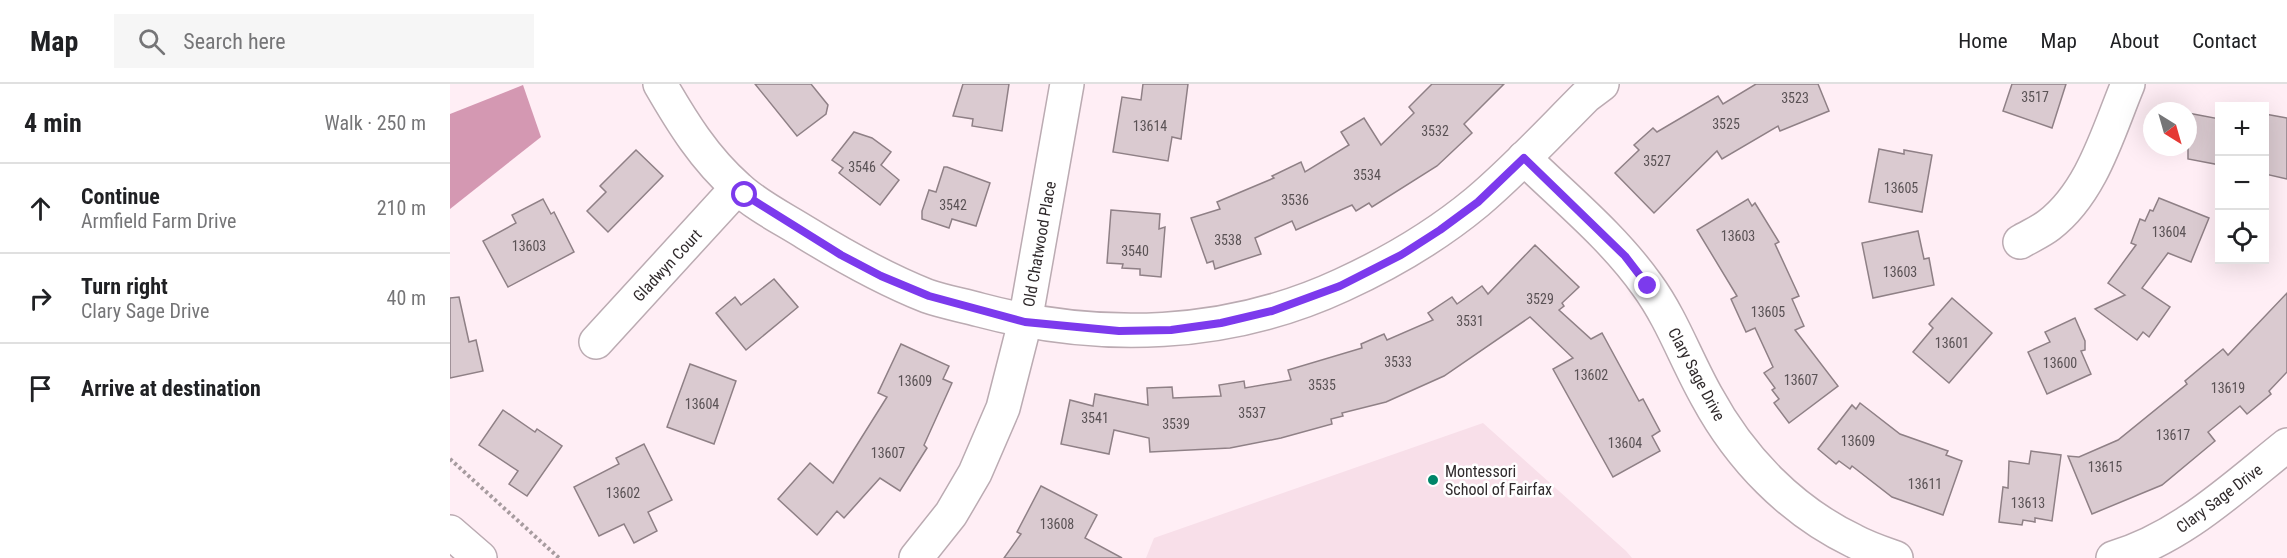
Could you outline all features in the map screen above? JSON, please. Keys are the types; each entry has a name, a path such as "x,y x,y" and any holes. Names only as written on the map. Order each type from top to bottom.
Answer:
{"street":[{"path":"660,84 703,153 737,188 841,255 881,276 929,296 1025,322 1119,331 1171,330 1221,323 1272,311 1340,286 1401,255 1478,202 1586,96 1602,84"},
{"name":"Old Chatwood Place","path":"916,558 951,514 975,473 1003,408 1025,322 1067,84"},
{"path":"2020,242 2049,225 2072,202 2090,174 2128,84"},
{"name":"Clary Sage Drive","path":"1524,158 1625,256 1648,286 1675,332 1706,397 1729,434 1757,469 1814,519 1854,542 1896,558"},
{"name":"Gladwyn Court","path":"596,342 737,188"},
{"name":"Clary Sage Drive","path":"2114,558 2170,534 2209,508 2287,445"},
{"path":"450,532 480,558"}],"path":[{"path":"450,459 559,558"}],"shaded area":[{"path":"523,85 541,137 450,209 450,114"},
{"name":"Montessori School of Fairfax","path":"1483,423 1632,558 1146,558 1154,538"}],"building":[{"path":"755,84 811,84 828,105 826,114 797,136"},
{"path":"963,84 1009,84 1002,131 972,126 973,119 953,116"},
{"path":"1143,84 1188,84 1181,139 1172,137 1168,161 1113,152 1122,97 1141,100"},
{"path":"1432,84 1504,84 1464,124 1472,133 1437,166 1372,207 1369,203 1356,211 1352,205 1296,230 1292,221 1255,238 1261,254 1215,269 1213,261 1207,263 1191,218 1220,209 1217,202 1274,178 1272,176 1301,162 1305,172 1349,145 1341,132 1364,118 1381,145 1414,113 1409,107"},
{"path":"1756,84 1818,84 1829,111 1780,131 1778,126 1722,159 1717,151 1654,213 1615,173 1639,150 1634,145 1653,128 1657,132 1718,96 1723,104"},
{"path":"2012,84 2066,84 2052,128 2003,111"},
{"path":"2197,115 2215,118 2215,164 2188,159 2188,156 2197,156"},
{"path":"2269,115 2287,118 2287,179 2269,175"},
{"path":"854,132 872,138 891,152 881,165 899,180 880,205 839,173 843,168 832,160"},
{"path":"1879,149 1904,154 1904,150 1932,155 1922,212 1869,202"},
{"path":"636,150 663,176 608,232 587,211 606,192 600,186"},
{"path":"944,167 990,183 976,226 952,219 949,228 922,219 922,211 929,190 936,192"},
{"path":"2159,198 2209,218 2191,262 2168,253 2142,288 2170,307 2149,337 2143,332 2137,340 2095,309 2125,295 2108,283 2136,245 2131,243 2140,219 2145,221"},
{"path":"543,199 551,214 554,212 574,252 508,287 483,241 516,223 512,215"},
{"path":"1748,199 1752,206 1755,203 1779,242 1775,244 1799,296 1792,299 1804,326 1795,330 1838,386 1789,423 1774,403 1779,399 1772,390 1775,388 1764,373 1773,367 1755,328 1746,332 1731,299 1737,296 1697,230"},
{"path":"1111,210 1160,214 1159,229 1165,227 1161,277 1140,275 1140,269 1122,268 1123,264 1107,263"},
{"path":"1918,231 1924,259 1929,258 1934,285 1873,298 1862,243"},
{"path":"1535,245 1579,287 1562,303 1564,306 1559,310 1591,339 1602,333 1639,401 1643,399 1660,431 1652,436 1660,451 1613,477 1553,369 1573,358 1530,317 1444,376 1386,402 1342,413 1343,416 1331,419 1332,424 1281,438 1230,448 1150,452 1149,438 1114,430 1109,454 1061,444 1070,400 1093,406 1095,394 1148,405 1147,388 1172,387 1173,398 1221,396 1219,385 1244,381 1245,388 1291,380 1288,370 1362,348 1361,344 1384,334 1387,340 1433,320 1428,313 1452,297 1457,304 1482,286 1488,294"},
{"path":"774,279 798,307 746,350 716,313 735,297 741,305"},
{"path":"2287,293 2287,372 2269,391 2271,394 2247,414 2240,406 2208,432 2215,441 2162,485 2092,514 2068,456 2079,457 2118,440 2187,384 2185,381 2223,349 2228,355"},
{"path":"459,297 469,342 476,340 483,371 450,378 450,298"},
{"path":"1952,298 1992,333 1949,383 1913,352 1933,328 1929,324"},
{"path":"2075,318 2085,341 2085,350 2081,351 2091,374 2047,394 2028,352 2050,342 2045,332"},
{"path":"901,344 949,366 943,379 952,383 924,445 927,448 900,491 880,478 844,518 837,511 817,535 778,499 810,463 833,483 887,397 878,393"},
{"path":"690,364 736,381 714,444 667,427"},
{"path":"1860,403 1900,434 1948,451 1946,455 1962,461 1943,515 1892,497 1852,466 1850,469 1839,461 1836,464 1818,449 1852,405 1856,409"},
{"path":"503,410 535,432 537,429 562,446 527,496 509,484 518,471 479,445"},
{"path":"644,444 672,500 648,512 657,531 634,543 624,524 599,536 574,487 619,464 616,458"},
{"path":"2031,451 2061,455 2052,521 2035,518 2035,522 2023,520 2022,525 1999,522 2003,487 2008,488 2009,461 2029,464"},
{"path":"1041,486 1097,515 1085,538 1122,558 1004,558 1021,534 1017,532"}],"place":[{"name":"Montessori School of Fairfax","path":"1433,480"}],"route":[{"path":"745,195 841,255 881,276 929,296 1025,322 1119,331 1171,330 1221,323 1272,311 1340,286 1401,255 1440,230 1478,202 1524,158 1625,256 1648,286"}]}
